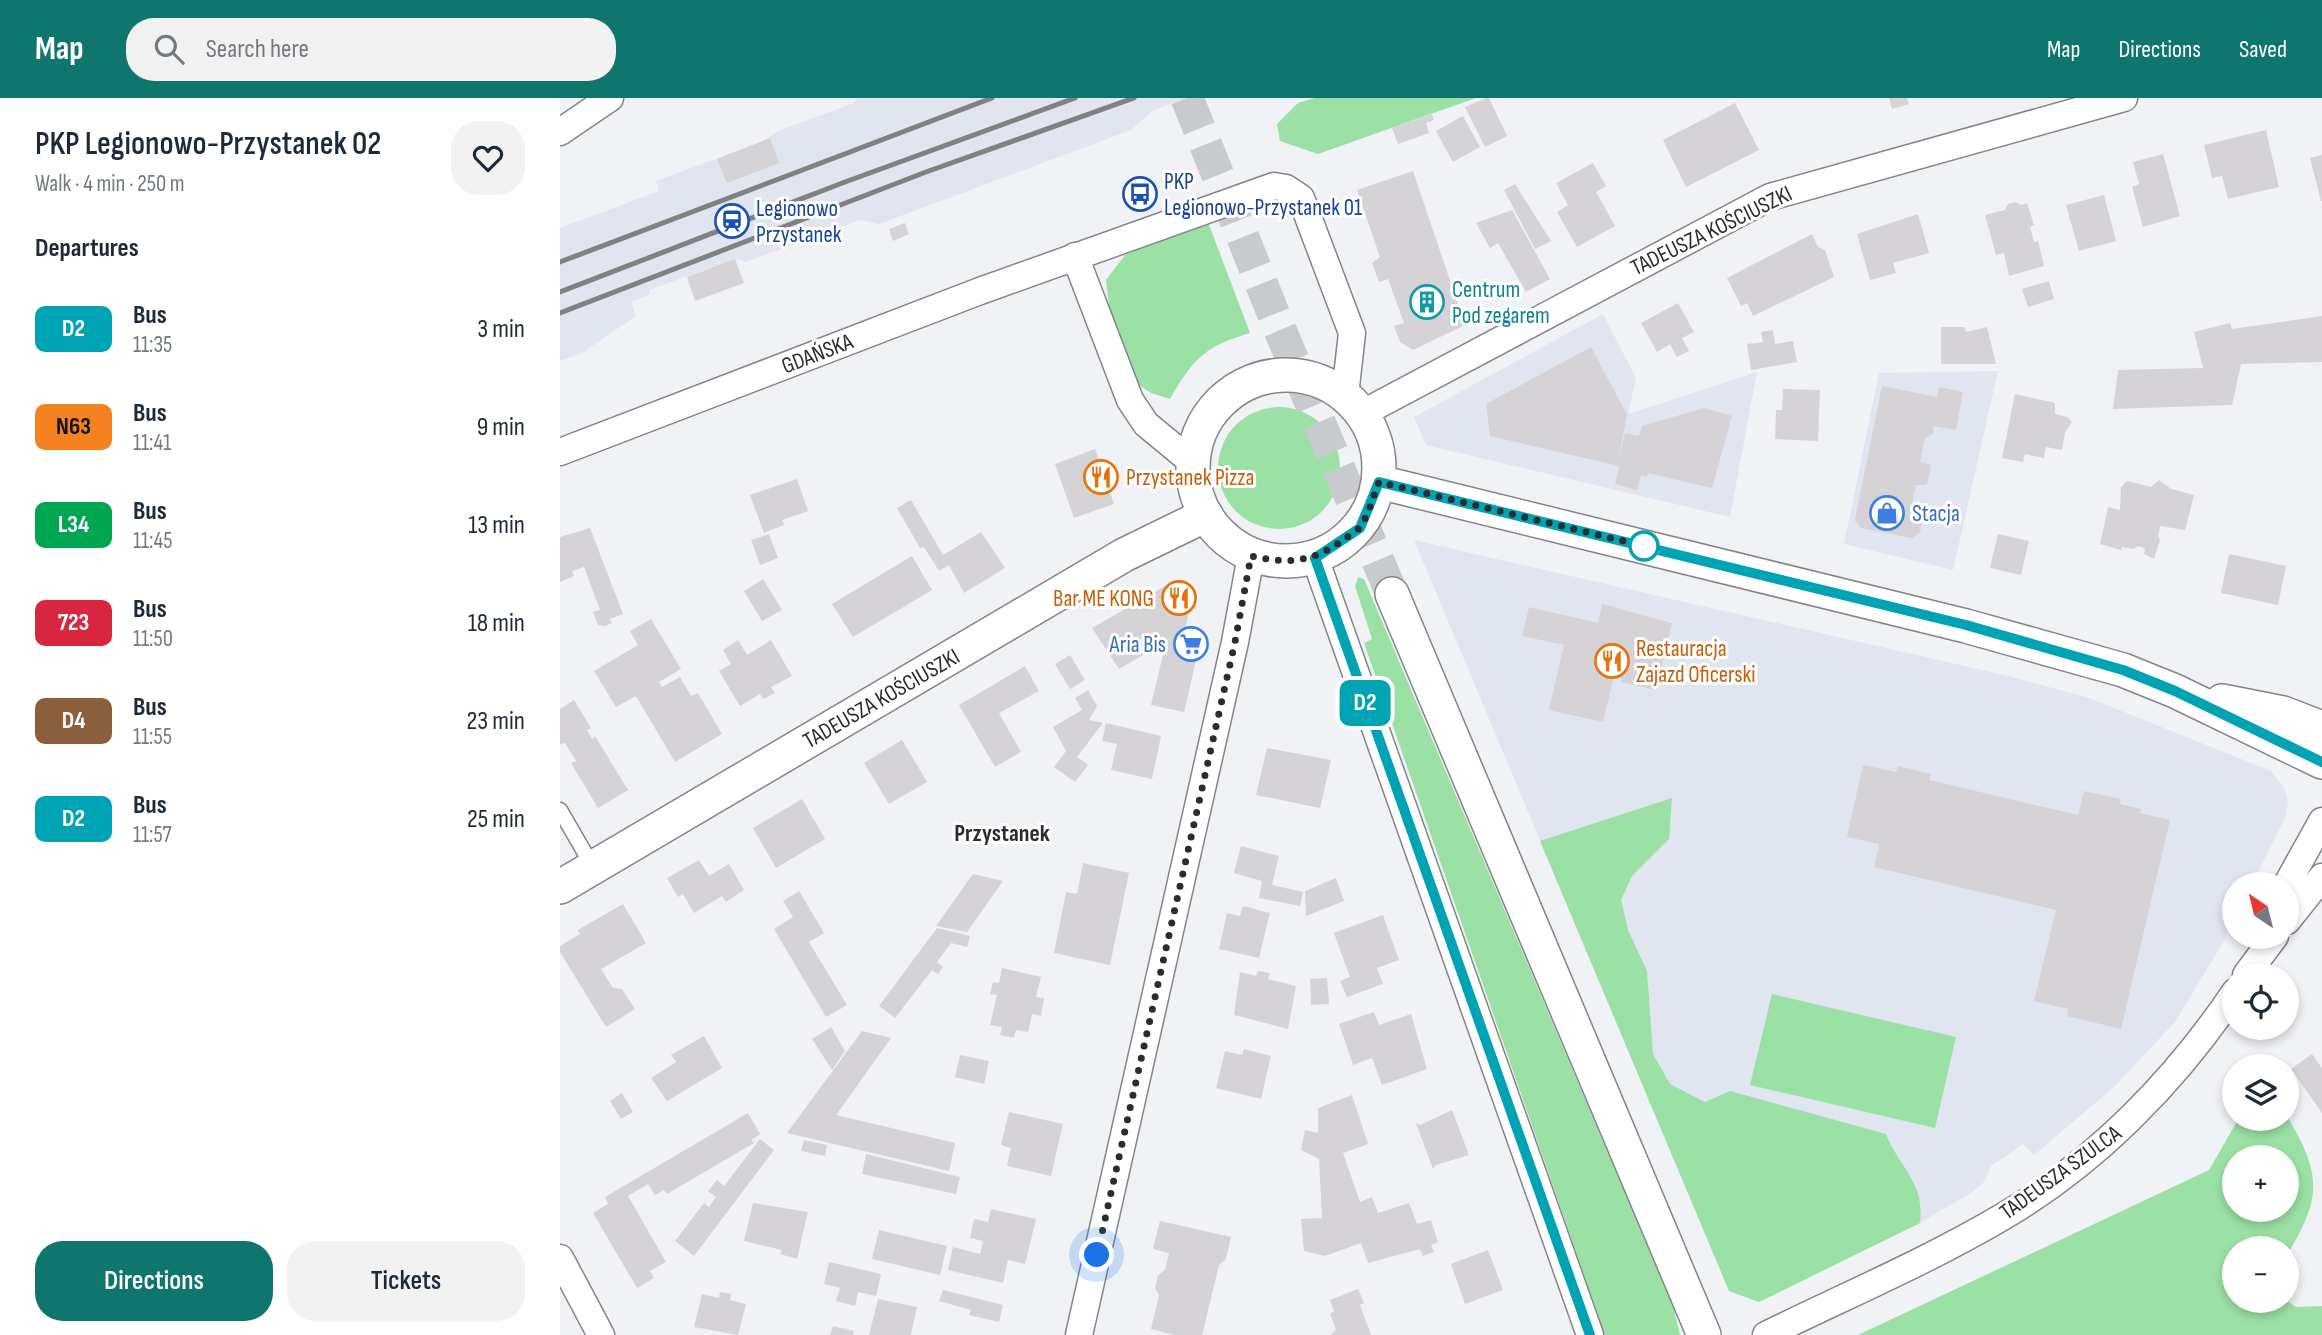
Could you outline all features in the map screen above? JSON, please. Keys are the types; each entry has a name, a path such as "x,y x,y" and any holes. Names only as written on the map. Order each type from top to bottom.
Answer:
{"street":[{"path":"560,132 610,98"},
{"name":"TADEUSZA KOŚCIUSZKI","path":"1354,404 1770,197 2124,98"},
{"name":"GDAŃSKA","path":"560,452 1264,187 1286,188 1301,198 1352,332 1354,404"},
{"path":"1075,256 1130,400 1146,424 1192,462"},
{"path":"1277,375 1308,377 1354,404 1377,444 1379,482 1360,528 1315,558 1283,562 1251,556 1221,536 1206,514 1194,487 1192,462 1203,423 1230,393 1251,382 1277,375"},
{"path":"1379,482 1966,625 2123,670 2175,691 2322,762"},
{"name":"TADEUSZA KOŚCIUSZKI","path":"560,887 1124,555 1206,514"},
{"path":"1079,1335 1232,656 1251,556"},
{"path":"1315,558 1590,1335"},
{"path":"1392,594 1704,1335"},
{"path":"2175,691 2283,713 2322,728"},
{"path":"2294,872 2322,821"},
{"path":"2300,905 2322,877"},
{"name":"TADEUSZA SZULCA","path":"1766,1335 2004,1216 2059,1179 2128,1122 2202,1041 2222,1011"},
{"path":"560,1258 601,1335"}],"lane":[{"path":"560,810 593,867"}],"shaded area":[{"path":"857,98 1187,98 1154,110 1131,130 879,224 860,220 746,262 735,259 649,290 650,294 631,302 636,316 582,353 560,361 560,228 659,191 656,181 764,141 778,131 854,103"},
{"path":"1603,314 1636,378 1628,414 1757,372 1730,517 1426,445 1414,417"},
{"path":"1998,371 1953,570 1844,544 1879,373"},
{"path":"1414,540 2004,675 2089,698 2271,771 2284,788 2288,800 2286,816 2258,872 2222,872 2222,944 2175,1022 2114,1087 2034,1155 2023,1144 1991,1166 1984,1182 1972,1192 1920,1223 1759,1302 1729,1291"}],"green space":[{"path":"1315,98 1476,98 1318,154 1280,141 1277,124 1298,103"},
{"path":"1208,222 1250,333 1222,343 1202,356 1170,399 1151,393 1139,385 1110,314 1106,280 1125,255"},
{"path":"1279,407 1302,412 1322,425 1335,445 1340,468 1335,491 1322,511 1302,524 1279,529 1256,524 1236,511 1223,491 1218,468 1223,445 1236,425 1256,412"},
{"path":"1358,577 1364,579 1673,1306 1680,1335 1605,1335 1364,643 1372,639 1355,586"},
{"path":"1672,798 1669,839 1632,876 1621,900 1628,930 1647,971 1653,1054 1670,1084 1705,1102 1730,1091 1886,1134 1919,1197 1920,1223 1759,1302 1729,1291 1540,841"},
{"path":"1772,994 1956,1037 1935,1128 1750,1085"},
{"path":"2232,1131 2295,1131 2307,1154 2313,1186 2312,1201 2297,1236 2222,1236 2222,1313 2299,1313 2299,1307 2322,1306 2322,1335 1858,1335 2209,1170 2222,1147 2222,1222 2299,1222 2299,1145 2223,1145"}],"building":[{"path":"1489,98 1507,136 1485,147 1465,107"},
{"path":"1889,98 1907,98 1909,104 1892,109"},
{"path":"1735,103 1759,150 1686,187 1663,140"},
{"path":"1432,114 1434,120 1426,123 1429,133 1398,144 1392,128"},
{"path":"1463,116 1480,147 1453,162 1436,131"},
{"path":"2266,130 2279,187 2228,199 2222,176 2212,178 2204,145"},
{"path":"770,138 779,163 727,183 717,159"},
{"path":"2163,154 2180,216 2143,227 2132,187 2139,184 2133,162"},
{"path":"2322,155 2322,201 2321,201 2310,158"},
{"path":"1593,163 1606,186 1596,192 1615,226 1577,247 1557,212 1568,205 1556,183"},
{"path":"1413,171 1465,325 1413,350 1400,342 1394,326 1404,323 1388,279 1379,282 1372,263 1380,257 1357,190"},
{"path":"1515,184 1551,241 1535,249 1504,190"},
{"path":"2104,195 2116,241 2079,251 2066,205"},
{"path":"2016,202 2021,205 2027,203 2034,225 2030,227 2034,242 2038,241 2044,266 2009,276 2004,253 1996,255 1985,215 2005,210 2008,204"},
{"path":"1512,210 1550,279 1526,292 1498,243 1490,248 1476,223"},
{"path":"1918,214 1929,253 1893,263 1896,273 1870,280 1857,234"},
{"path":"905,223 909,234 893,241 889,229"},
{"path":"1812,234 1818,247 1825,250 1834,277 1753,316 1747,303 1741,306 1727,278"},
{"path":"735,259 744,283 695,301 687,277"},
{"path":"2049,281 2054,299 2028,307 2022,289"},
{"path":"1678,303 1694,332 1682,338 1689,351 1677,357 1670,344 1657,352 1641,323"},
{"path":"2322,316 2322,362 2241,364 2232,405 2113,409 2118,370 2203,368 2194,332 2230,323 2232,329"},
{"path":"1941,327 1964,327 1966,332 1987,327 1996,364 1941,364"},
{"path":"1773,330 1775,344 1793,341 1797,362 1751,370 1747,344 1763,342 1761,332"},
{"path":"1591,347 1627,415 1618,464 1625,433 1639,436 1642,426 1704,408 1732,416 1712,488 1648,473 1647,477 1641,475 1637,490 1615,484 1619,466 1490,436 1486,404"},
{"path":"1882,386 1937,397 1939,387 1963,392 1956,430 1934,426 1933,434 1925,438 1920,462 1931,465 1927,485 1916,485 1912,504 1919,505 1924,514 1920,532 1912,538 1861,528 1855,520"},
{"path":"1783,389 1820,390 1818,441 1775,439 1776,410 1782,410"},
{"path":"2015,394 2055,403 2055,414 2067,417 2072,422 2065,432 2062,450 2046,447 2044,458 2025,454 2023,462 2002,458"},
{"path":"1095,449 1114,504 1074,518 1055,464"},
{"path":"797,479 808,511 782,520 784,525 764,533 750,495"},
{"path":"2159,480 2171,489 2194,495 2185,530 2160,526 2160,540 2154,559 2144,554 2145,548 2138,546 2134,549 2122,547 2121,550 2100,544 2108,507 2120,510 2121,487 2127,481 2151,487"},
{"path":"911,500 943,555 981,532 1005,568 964,593 949,565 939,571 924,547 920,548 897,508"},
{"path":"590,528 623,614 610,619 612,623 605,626 598,625 593,612 600,610 584,567 572,571 574,576 560,582 560,537"},
{"path":"769,534 778,558 760,565 751,540"},
{"path":"1998,534 2029,541 2021,575 1990,568"},
{"path":"2229,554 2286,566 2278,605 2221,593"},
{"path":"912,556 932,590 853,637 832,604"},
{"path":"763,579 782,610 762,621 744,591"},
{"path":"1165,586 1190,607 1185,630 1200,643 1184,712 1151,705 1166,642 1119,669 1092,628"},
{"name":"Restauracja Zajazd Oficerski","path":"1602,604 1672,623 1656,690 1621,682 1621,678 1614,676 1603,722 1549,710 1564,645 1522,636 1529,607 1598,623"},
{"path":"651,619 681,669 659,682 662,687 680,677 691,696 698,693 722,734 675,762 636,696 616,707 594,671 638,645 630,631"},
{"path":"738,640 747,655 771,640 792,676 771,687 775,693 763,699 760,694 740,706 719,671 731,664 723,650"},
{"path":"1070,655 1085,680 1070,689 1055,664"},
{"path":"1025,666 1039,691 999,713 1021,752 995,767 959,705"},
{"path":"1088,690 1097,706 1089,720 1103,723 1077,757 1088,765 1075,782 1054,767 1066,751 1053,727 1082,710 1075,698"},
{"path":"574,700 591,728 587,730 592,739 595,736 628,790 598,808 571,763 576,761 565,743 560,744 560,709"},
{"path":"1106,723 1161,736 1152,779 1111,770 1117,744 1102,741"},
{"path":"902,740 927,782 889,804 864,763"},
{"path":"1267,748 1331,760 1320,808 1256,795"},
{"path":"1863,765 1896,772 1898,766 1931,774 1929,780 2078,815 2084,791 2121,799 2120,804 2141,809 2140,813 2170,820 2121,1029 2067,1016 2068,1009 2034,1001 2056,910 1874,867 1879,844 1847,837"},
{"path":"802,799 825,839 776,868 753,828"},
{"path":"1241,846 1279,856 1272,885 1303,892 1300,906 1259,898 1262,881 1234,873"},
{"path":"699,860 709,876 729,864 744,890 726,902 722,896 694,913 683,894 678,897 667,878"},
{"path":"1083,863 1129,873 1110,965 1054,953 1066,892 1077,894"},
{"path":"973,874 1003,881 967,932 936,926"},
{"path":"1336,878 1344,901 1306,916 1305,891"},
{"path":"799,891 824,933 809,942 847,1005 826,1017 774,929 793,917 783,901"},
{"path":"623,904 646,943 601,969 613,988 622,989 635,1009 606,1027 560,952 560,946 580,934 578,930"},
{"path":"1243,906 1270,913 1259,958 1219,949 1227,913 1240,916"},
{"path":"1383,915 1399,960 1377,968 1383,984 1347,997 1340,981 1350,977 1334,933"},
{"path":"937,928 970,936 967,947 951,943 937,962 943,967 938,974 932,970 895,1018 879,1006"},
{"path":"1002,968 1041,977 1036,997 1044,998 1041,1016 1032,1014 1028,1032 1016,1030 1014,1038 1000,1035 1002,1027 990,1025 997,995 990,994 993,982 999,983"},
{"path":"1258,971 1270,973 1268,979 1296,986 1288,1029 1234,1015 1240,972 1256,976"},
{"path":"1327,978 1329,1004 1311,1005 1310,979"},
{"path":"1374,1012 1379,1025 1411,1014 1427,1069 1382,1085 1372,1058 1353,1065 1339,1024"},
{"path":"831,1027 845,1051 832,1070 812,1039"},
{"path":"862,1031 891,1038 836,1115 955,1143 949,1171 787,1133"},
{"path":"704,1036 722,1068 667,1101 651,1078 676,1062 671,1055"},
{"path":"1244,1049 1271,1056 1261,1099 1216,1088 1225,1051 1242,1055"},
{"path":"2312,1054 2322,1068 2322,1113 2299,1080 2299,1063"},
{"path":"960,1055 989,1061 984,1084 955,1077"},
{"path":"622,1093 633,1112 621,1119 610,1101"},
{"path":"1352,1095 1368,1144 1343,1153 1360,1202 1372,1197 1378,1213 1409,1203 1417,1224 1431,1220 1438,1242 1431,1245 1434,1252 1423,1256 1420,1249 1368,1263 1361,1243 1325,1256 1304,1251 1301,1219 1322,1218 1319,1159 1301,1150 1305,1130 1318,1133 1318,1108"},
{"path":"1452,1110 1469,1155 1436,1165 1433,1169 1416,1123 1420,1125"},
{"path":"1009,1112 1063,1124 1051,1176 1007,1166 1011,1148 1001,1145"},
{"path":"748,1113 760,1134 751,1140 754,1143 667,1194 664,1190 655,1195 648,1184 628,1196 666,1262 650,1271 654,1278 637,1288 593,1213 608,1204 605,1197"},
{"path":"760,1139 774,1150 694,1256 675,1241 704,1203 709,1207 716,1197 708,1191 717,1180 724,1186"},
{"path":"804,1140 827,1145 825,1156 801,1151"},
{"path":"866,1154 960,1177 956,1194 862,1174"},
{"path":"753,1203 808,1212 797,1259 780,1254 782,1250 744,1241"},
{"path":"991,1209 1036,1219 1025,1264 1008,1260 1003,1283 948,1270 953,1247 980,1254 983,1241 970,1238 974,1219 988,1222"},
{"path":"1160,1221 1231,1237 1226,1259 1219,1265 1202,1335 1174,1335 1151,1329 1159,1295 1155,1288 1158,1275 1165,1270 1169,1253 1153,1249"},
{"path":"879,1230 947,1246 940,1275 872,1259"},
{"path":"1488,1250 1503,1290 1465,1304 1451,1264"},
{"path":"829,1262 881,1274 876,1296 858,1292 855,1306 836,1301 840,1288 824,1284"},
{"path":"1358,1289 1364,1303 1360,1305 1371,1335 1330,1335 1336,1330 1330,1314 1334,1311 1330,1300"},
{"path":"943,1290 1003,1305 999,1322 969,1315 971,1310 939,1301"},
{"path":"720,1292 731,1294 730,1300 746,1304 738,1335 694,1327 702,1294 719,1298"},
{"path":"878,1299 917,1307 911,1335 869,1335"},
{"path":"833,1326 854,1331 853,1335 830,1335"}],"tunnel":[{"path":"1187,98 1280,330 1392,594"}],"railway":[{"path":"560,262 992,98"},
{"path":"560,292 845,182 1075,98"},
{"path":"560,313 926,172 1134,98"}],"bus line":[{"name":"D2","path":"1590,1335 1315,558 1360,528 1379,482 1966,625 2123,670 2175,691 2322,762"}],"place":[{"name":"PKP Legionowo-Przystanek 01","path":"1140,194"},
{"name":"Legionowo Przystanek","path":"732,221"},
{"name":"Centrum Pod zegarem","path":"1427,302"},
{"name":"Przystanek Pizza","path":"1101,477"},
{"name":"Stacja","path":"1887,513"},
{"name":"Bar ME KONG","path":"1179,598"},
{"name":"Aria Bis","path":"1191,644"},
{"name":"Restauracja Zajazd Oficerski","path":"1612,661"}],"district":[{"name":"Przystanek","path":"1002,833"}],"route":[{"path":"1097,1255 1235,642 1251,556 1298,562 1315,558 1336,546 1360,528 1379,482 1644,546"}]}
